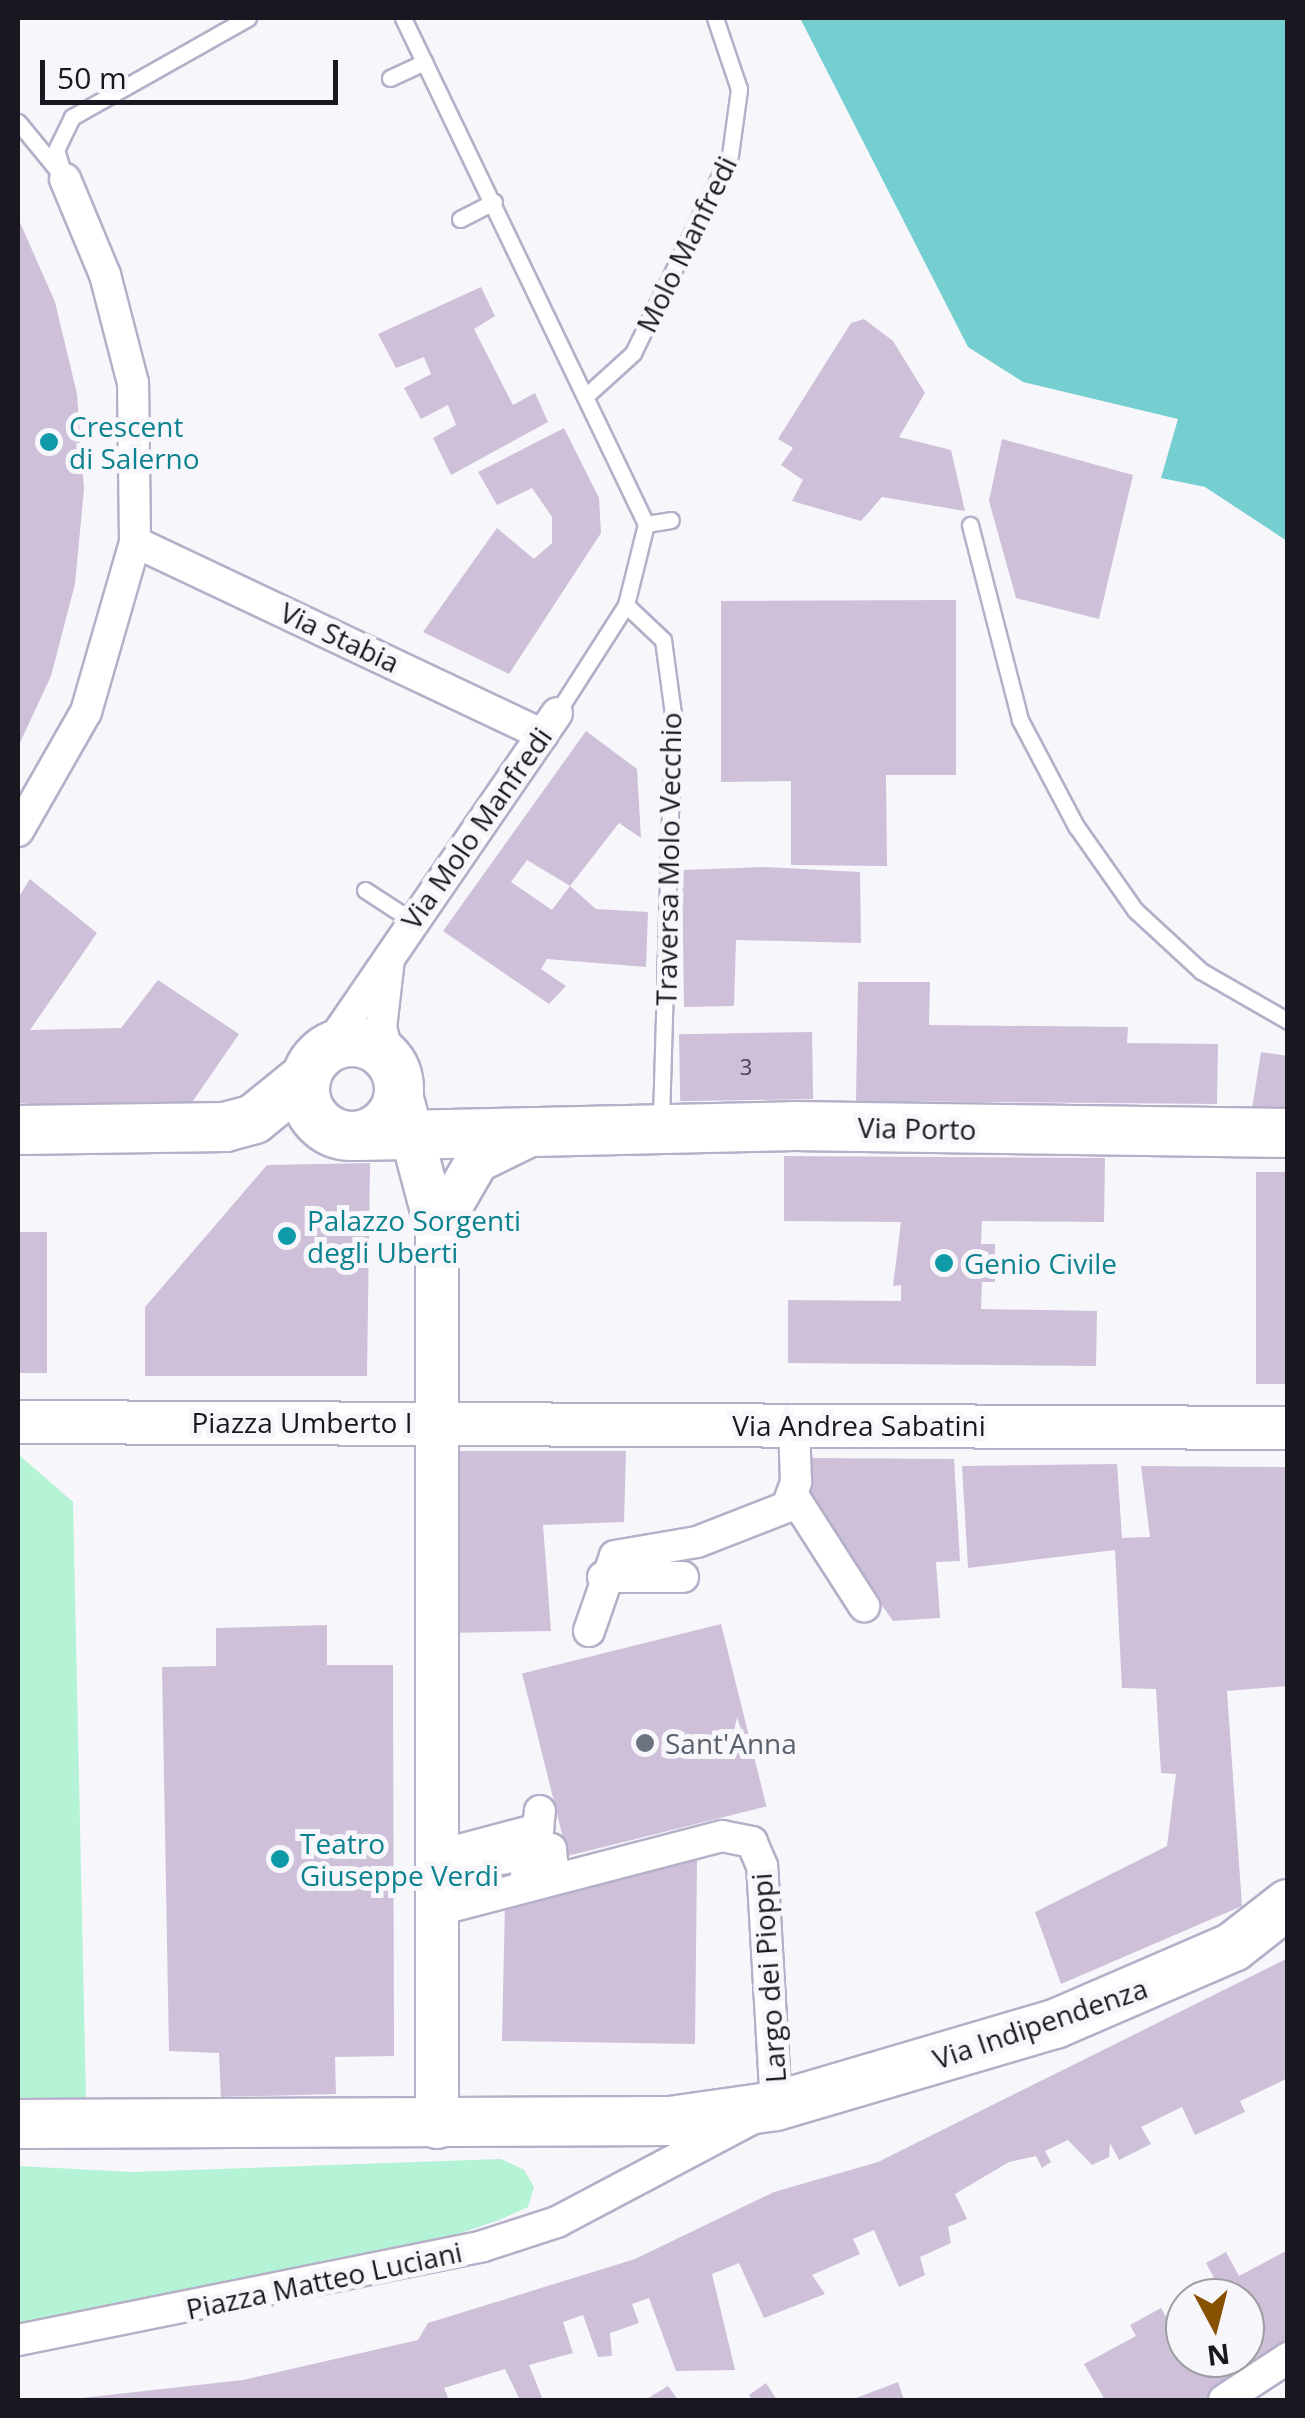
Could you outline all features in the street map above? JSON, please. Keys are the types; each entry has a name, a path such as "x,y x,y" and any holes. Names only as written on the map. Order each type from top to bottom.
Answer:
{"main road":[{"path":"18,1130 225,1127 254,1119 317,1063 354,1042 394,1072 407,1140 436,1230 431,1422"},
{"path":"317,1063 307,1103 321,1125 359,1136 388,1121 394,1072"},
{"name":"Via Porto","path":"394,1072 413,1090 459,1114 547,1130"},
{"name":"Via Porto","path":"359,1136 407,1140 547,1130 660,1128 1288,1134"},
{"path":"436,1230 477,1162 547,1130"},
{"name":"Piazza Umberto I","path":"18,1422 431,1422 437,2126"},
{"name":"Via Andrea Sabatini","path":"431,1422 1288,1428"},
{"name":"Via Indipendenza","path":"776,2106 1055,2024 1233,1947 1288,1904"},
{"path":"18,2124 591,2123 776,2106"}],"street":[{"path":"18,831 86,712 135,542 138,455 126,351 65,179"},
{"name":"Via Stabia","path":"135,542 550,724"},
{"name":"Via Molo Manfredi","path":"317,1063 402,931 550,724"},
{"name":"Via Molo Manfredi","path":"394,1072 382,1006 402,931"},
{"path":"794,1424 794,1497 864,1606"},
{"path":"589,1631 604,1577 615,1556 697,1542 794,1497"},
{"path":"604,1577 683,1578"},
{"path":"435,1903 554,1869 551,1849 466,1866 463,1848 538,1829 540,1811"},
{"name":"Largo dei Pioppi","path":"435,1903 742,1838 762,1866 776,2106"},
{"name":"Piazza Matteo Luciani","path":"18,2340 483,2246 621,2188 776,2106"},
{"path":"591,2123 627,2134 639,2148 637,2172 621,2188"},
{"path":"1224,2400 1288,2358"}],"lane":[{"path":"65,179 56,150 72,117 248,18"},
{"path":"404,18 588,394 646,524 626,605 550,724"},
{"name":"Molo Manfredi","path":"588,394 633,353 730,155 738,89 715,18"},
{"path":"390,78 425,62"},
{"path":"18,122 65,179"},
{"path":"460,219 494,202"},
{"path":"646,524 671,520"},
{"path":"970,525 1020,720 1076,826 1135,910 1201,971 1288,1021"},
{"name":"Traversa Molo Vecchio","path":"626,605 662,640 673,714 660,1128"},
{"path":"365,890 402,931"}],"green space":[{"path":"18,1454 73,1502 86,2100 18,2099"},
{"path":"501,2159 524,2170 534,2187 528,2207 409,2251 18,2324 18,2166 132,2172"}],"water":[{"path":"800,18 1287,18 1287,541 1205,487 1161,478 1178,419 1023,382 968,347"}],"building":[{"name":"Crescent di Salerno","path":"18,218 55,302 77,394 84,489 75,584 51,676 18,747"},
{"path":"481,287 495,316 474,329 513,405 535,393 548,422 451,475 433,438 456,425 448,405 421,419 404,388 431,374 424,357 396,368 378,334"},
{"path":"864,319 893,341 925,393 899,437 951,450 965,511 882,497 861,521 792,501 803,480 781,465 793,448 778,439 851,323"},
{"path":"564,428 599,498 601,533 509,674 423,632 497,528 534,559 552,543 552,517 532,488 497,505 478,472"},
{"path":"1002,439 1133,475 1099,619 1016,598 989,501"},
{"path":"956,600 956,775 886,775 887,866 791,865 791,781 721,782 721,601"},
{"path":"586,731 637,769 641,838 619,823 570,886 596,909 648,912 646,967 547,959 541,969 566,986 549,1004 443,931","holes":["527,860 570,886 552,910 511,882"]},
{"path":"765,867 860,872 861,943 736,940 734,1006 684,1007 682,870"},
{"path":"30,879 97,933 30,1030 121,1028 158,980 239,1034 186,1111 18,1103 18,898"},
{"path":"858,982 930,982 929,1025 1128,1027 1127,1043 1218,1044 1217,1104 856,1101"},
{"path":"812,1032 813,1099 680,1101 679,1034"},
{"path":"1261,1052 1288,1056 1288,1116 1251,1115"},
{"name":"Genio Civile","path":"784,1156 1105,1158 1104,1222 982,1221 981,1244 995,1244 995,1282 982,1282 981,1309 1097,1311 1096,1366 788,1363 788,1300 901,1301 901,1285 893,1286 901,1222 784,1221"},
{"name":"Palazzo Sorgenti degli Uberti","path":"370,1163 367,1376 145,1376 145,1307 267,1165"},
{"path":"1256,1172 1288,1172 1288,1384 1256,1384"},
{"path":"18,1232 47,1232 47,1373 18,1373"},
{"path":"450,1451 626,1451 624,1522 543,1525 551,1631 446,1633"},
{"path":"808,1458 954,1459 960,1561 936,1562 940,1618 893,1621 810,1505"},
{"path":"1117,1464 1122,1538 1150,1537 1141,1466 1288,1467 1288,1686 1227,1691 1242,1906 1061,1984 1035,1912 1167,1846 1176,1774 1161,1773 1156,1689 1122,1688 1115,1550 968,1568 962,1466"},
{"name":"Sant'Anna","path":"721,1624 766,1806 568,1856 522,1674"},
{"name":"Teatro Giuseppe Verdi","path":"327,1625 327,1665 393,1665 394,2056 335,2057 336,2094 221,2097 219,2053 169,2051 162,1667 216,1666 216,1628"},
{"path":"697,1859 695,2044 502,2041 505,1902"},
{"path":"1288,1958 1288,2078 1240,2101 1245,2112 1195,2135 1182,2107 1141,2127 1151,2144 1119,2160 1110,2143 1109,2157 1092,2165 1068,2140 1045,2151 1051,2162 1042,2168 1036,2156 1009,2162 955,2194 967,2219 948,2227 951,2243 920,2257 925,2275 899,2287 874,2230 853,2239 860,2254 812,2275 825,2294 764,2318 739,2263 712,2274 735,2370 676,2371 649,2298 632,2304 639,2323 610,2333 612,2356 598,2357 583,2315 563,2322 573,2353 529,2365 543,2400 520,2400 505,2369 444,2388 449,2400 64,2400 243,2380 418,2340 428,2323 635,2259 774,2192 878,2162"},
{"path":"1288,2250 1288,2351 1265,2365 1265,2278 1214,2278 1206,2263 1226,2252 1239,2276"},
{"path":"1161,2308 1165,2315 1165,2378 1242,2378 1205,2400 1105,2400 1084,2364 1136,2336 1130,2325"},
{"path":"898,2382 904,2400 851,2400"},
{"path":"766,2383 777,2400 752,2400 749,2395"},
{"path":"668,2386 678,2400 645,2400"}],"place":[{"name":"Crescent di Salerno","path":"49,442"},
{"name":"Palazzo Sorgenti degli Uberti","path":"287,1236"},
{"name":"Genio Civile","path":"944,1263"},
{"name":"Sant'Anna","path":"645,1743"},
{"name":"Teatro Giuseppe Verdi","path":"280,1859"}]}
